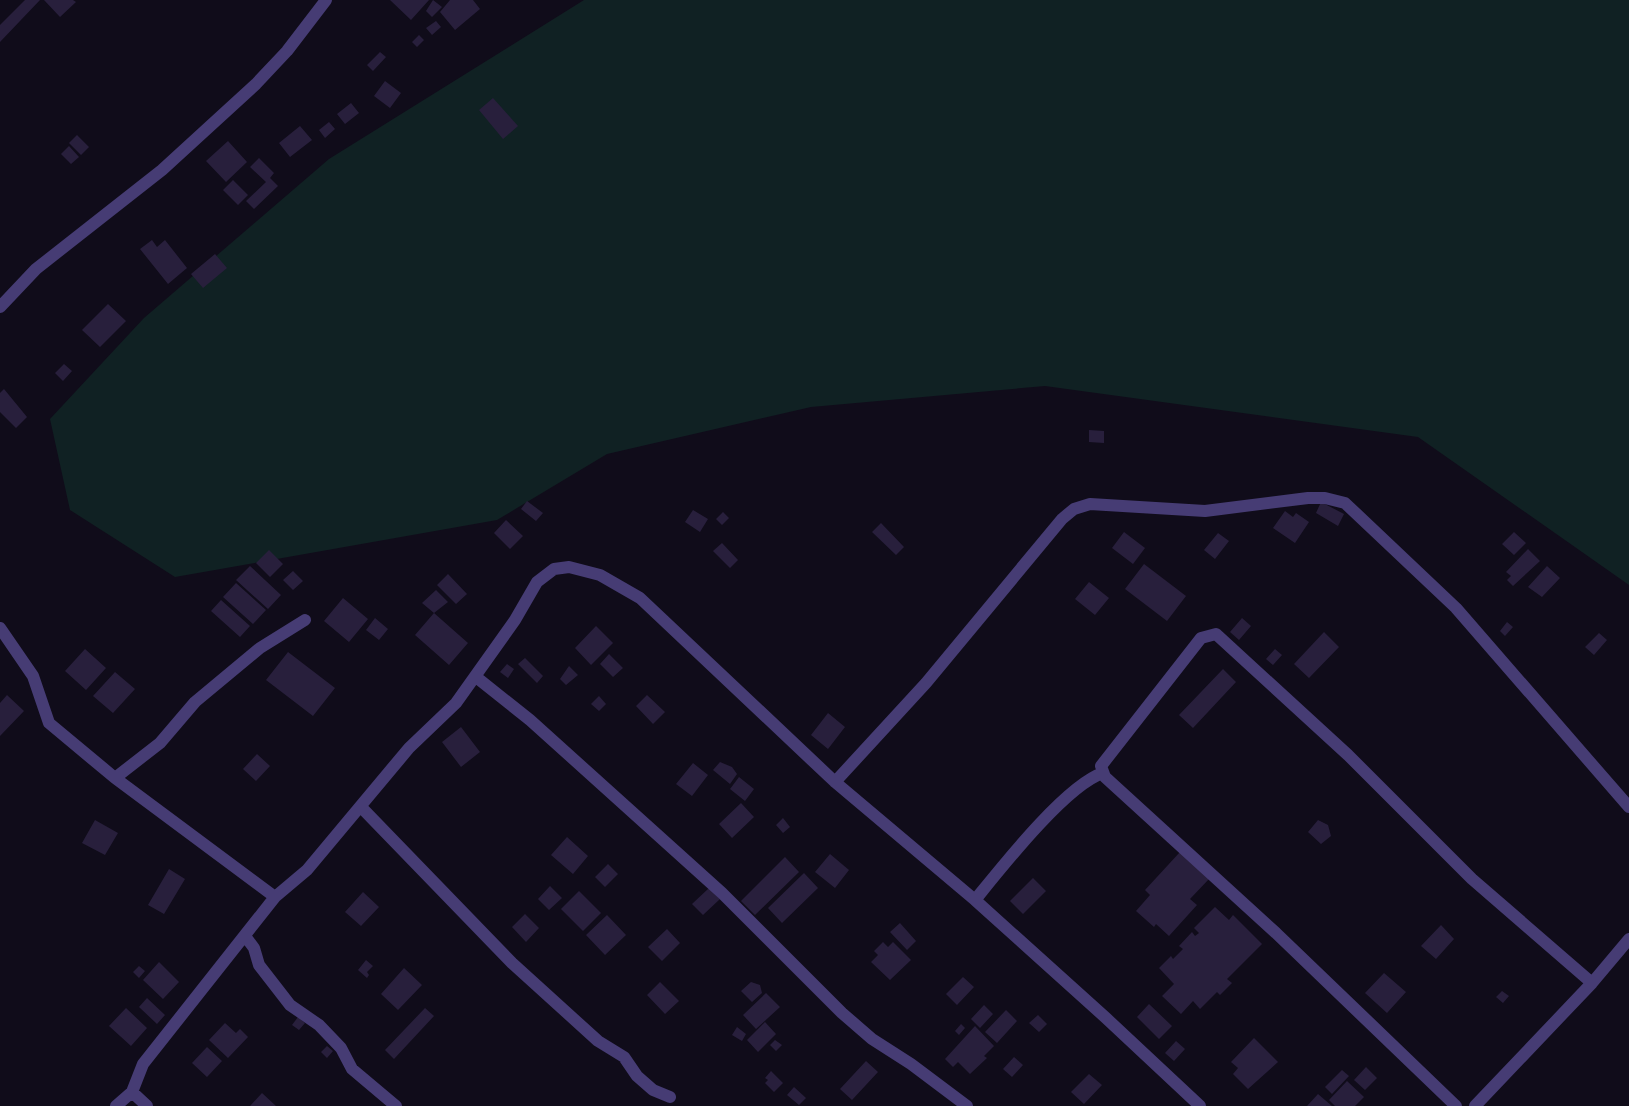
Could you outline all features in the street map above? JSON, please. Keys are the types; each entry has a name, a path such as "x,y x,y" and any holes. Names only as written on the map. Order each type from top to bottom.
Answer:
{"street":[{"path":"0,307 36,269 162,170 256,84 287,51 326,0"},
{"path":"835,782 926,683 1062,519 1074,509 1090,504 1205,512 1325,498 1345,503 1456,608 1629,807"},
{"path":"116,1106 132,1092 143,1064 275,897 307,870 409,748 456,703 515,620 537,582 554,569 569,567 614,582 640,598 835,782 975,900 1200,1106"},
{"path":"115,778 160,743 195,702 260,648 305,620"},
{"path":"0,628 33,676 48,723 115,778 275,897"},
{"path":"1456,1106 1276,933 1105,777 1101,766 1201,638 1216,634 1348,755 1472,878 1592,982"},
{"path":"476,677 530,720 722,893 872,1040 911,1064 967,1106"},
{"path":"975,900 1046,818 1082,784 1103,773"},
{"path":"361,807 512,963 598,1041 624,1057 637,1076 653,1090 670,1097"},
{"path":"245,936 254,948 259,965 290,1005 319,1025 341,1048 352,1069 396,1106"},
{"path":"1475,1106 1629,939"},
{"path":"132,1092 147,1106"}],"shaded area":[{"path":"584,0 1629,0 1629,585 1418,437 1045,386 811,407 607,454 497,520 175,577 70,510 50,419 144,318 329,159"}],"building":[{"path":"25,0 40,0 0,42 0,25"},
{"path":"44,0 73,0 76,2 60,17"},
{"path":"390,0 429,0 411,20"},
{"path":"433,0 442,7 432,17 426,11"},
{"path":"450,0 473,0 480,9 455,30 440,12"},
{"path":"436,21 441,27 432,35 426,28"},
{"path":"419,35 424,40 417,47 412,42"},
{"path":"380,52 386,57 373,71 367,65"},
{"path":"385,81 401,93 390,108 374,96"},
{"path":"493,98 518,126 503,139 479,110"},
{"path":"351,103 359,113 345,124 337,114"},
{"path":"329,122 335,129 325,138 319,130"},
{"path":"300,126 312,140 290,157 279,143"},
{"path":"77,135 89,147 81,155 69,143"},
{"path":"228,141 247,162 226,182 206,161"},
{"path":"69,146 79,157 71,164 61,154"},
{"path":"259,158 274,173 270,178 278,186 254,209 246,201 266,182 250,167"},
{"path":"233,180 248,195 238,205 223,190"},
{"path":"152,240 157,247 165,240 187,268 168,284 140,249"},
{"path":"215,254 227,268 203,288 191,274"},
{"path":"108,304 126,321 100,347 82,330"},
{"path":"64,364 72,371 63,381 55,373"},
{"path":"4,389 27,417 16,428 0,412 0,393"},
{"path":"1089,430 1104,431 1104,443 1089,442"},
{"path":"527,501 543,513 536,521 521,509"},
{"path":"1321,502 1344,514 1338,526 1316,513"},
{"path":"693,510 708,519 700,532 685,522"},
{"path":"1285,511 1293,517 1296,513 1309,522 1295,543 1273,528"},
{"path":"723,512 729,518 722,525 716,519"},
{"path":"506,520 523,536 510,549 494,533"},
{"path":"881,523 904,547 896,555 872,532"},
{"path":"1124,532 1145,548 1133,564 1112,548"},
{"path":"1514,532 1526,543 1514,555 1502,544"},
{"path":"1218,533 1229,541 1215,559 1204,550"},
{"path":"722,543 738,560 730,568 713,551"},
{"path":"1528,549 1540,561 1513,586 1507,580 1511,576 1506,572"},
{"path":"269,550 283,564 270,577 256,563"},
{"path":"1144,564 1186,596 1167,621 1125,589"},
{"path":"250,566 281,595 268,609 236,580"},
{"path":"1547,566 1560,578 1542,597 1528,587"},
{"path":"293,571 303,581 293,590 283,580"},
{"path":"448,574 467,594 456,604 437,585"},
{"path":"1089,582 1109,598 1095,615 1075,599"},
{"path":"236,583 266,610 253,624 223,597"},
{"path":"436,590 448,602 434,613 422,603"},
{"path":"343,598 368,619 349,642 324,621"},
{"path":"221,600 250,626 240,637 211,611"},
{"path":"434,613 468,643 449,665 415,635"},
{"path":"375,618 388,629 379,640 366,630"},
{"path":"1242,618 1251,626 1239,640 1230,632"},
{"path":"1507,622 1513,627 1505,636 1500,631"},
{"path":"596,626 613,643 591,665 575,648"},
{"path":"1324,632 1339,647 1309,678 1294,664"},
{"path":"1599,633 1607,640 1594,655 1585,647"},
{"path":"85,649 106,668 86,690 65,671"},
{"path":"1275,649 1282,655 1273,665 1266,659"},
{"path":"288,652 335,688 313,716 266,680"},
{"path":"609,654 623,668 613,677 600,664"},
{"path":"525,658 543,676 537,683 518,664"},
{"path":"507,664 514,669 508,678 500,672"},
{"path":"569,666 578,675 566,685 560,679"},
{"path":"1223,669 1236,682 1193,728 1179,715"},
{"path":"115,672 135,689 113,713 93,696"},
{"path":"7,695 24,711 0,736 0,703"},
{"path":"647,695 665,712 653,724 636,706"},
{"path":"599,696 606,704 599,711 591,704"},
{"path":"828,713 845,727 828,749 811,735"},
{"path":"461,727 480,752 461,767 442,742"},
{"path":"257,754 270,766 256,781 243,769"},
{"path":"720,762 732,767 737,774 730,784 713,770"},
{"path":"693,763 708,775 692,796 676,784"},
{"path":"739,777 754,789 745,801 730,789"},
{"path":"741,803 754,817 732,838 719,824"},
{"path":"783,818 790,827 783,833 776,825"},
{"path":"95,820 118,833 105,855 82,843"},
{"path":"1318,820 1328,825 1331,836 1321,844 1308,832"},
{"path":"567,837 588,856 573,874 551,855"},
{"path":"1180,852 1209,879 1190,899 1197,905 1169,936 1136,911 1150,895 1145,890"},
{"path":"830,854 849,870 835,888 815,872"},
{"path":"785,857 799,872 755,915 741,901"},
{"path":"608,864 618,874 605,887 595,877"},
{"path":"169,869 185,879 164,914 148,905"},
{"path":"804,873 818,888 782,923 768,908"},
{"path":"1033,878 1046,891 1023,914 1010,901"},
{"path":"550,886 562,898 549,910 538,899"},
{"path":"709,888 720,899 703,915 692,904"},
{"path":"579,891 601,913 583,931 561,909"},
{"path":"363,892 379,907 361,926 345,912"},
{"path":"1215,907 1229,920 1233,915 1262,944 1227,979 1232,983 1220,995 1217,992 1200,1009 1193,1001 1181,1014 1162,996 1174,984 1159,968 1183,949 1179,946 1192,932 1195,936 1199,933 1194,928"},
{"path":"525,914 539,928 526,942 512,927"},
{"path":"607,915 626,935 605,955 586,935"},
{"path":"900,923 916,941 907,950 890,932"},
{"path":"1441,925 1454,939 1436,959 1421,946"},
{"path":"667,929 680,943 662,961 648,947"},
{"path":"883,942 888,947 893,942 911,960 890,980 871,962 878,955 874,951"},
{"path":"366,960 373,966 367,972 367,978 358,970"},
{"path":"159,962 179,982 163,999 143,980"},
{"path":"139,966 145,971 139,978 133,972"},
{"path":"404,968 422,985 398,1010 381,994"},
{"path":"1384,973 1406,992 1387,1013 1365,993"},
{"path":"963,977 974,987 957,1005 946,994"},
{"path":"660,982 679,1001 665,1014 647,995"},
{"path":"751,982 760,985 762,993 752,1002 741,991"},
{"path":"1502,991 1509,996 1503,1003 1496,997"},
{"path":"766,993 780,1007 756,1029 743,1015"},
{"path":"147,998 165,1015 157,1024 139,1007"},
{"path":"1149,1004 1172,1026 1159,1039 1137,1017"},
{"path":"984,1005 993,1014 980,1028 971,1019"},
{"path":"126,1008 147,1028 131,1046 109,1026"},
{"path":"425,1008 434,1016 394,1059 385,1050"},
{"path":"1006,1010 1017,1021 997,1043 985,1032"},
{"path":"1038,1015 1047,1024 1039,1032 1029,1023"},
{"path":"298,1017 305,1023 299,1030 292,1025"},
{"path":"765,1022 776,1034 758,1052 747,1040"},
{"path":"225,1023 236,1033 240,1029 248,1037 228,1058 209,1040"},
{"path":"961,1024 965,1028 959,1035 955,1031"},
{"path":"975,1026 994,1046 984,1056 987,1058 970,1074 958,1062 953,1067 945,1059"},
{"path":"737,1027 746,1034 742,1041 732,1035"},
{"path":"1254,1038 1278,1062 1248,1089 1233,1074 1238,1068 1231,1062"},
{"path":"775,1040 782,1045 776,1051 770,1045"},
{"path":"1176,1041 1185,1049 1174,1061 1165,1053"},
{"path":"327,1046 333,1051 327,1058 321,1052"},
{"path":"207,1047 222,1061 207,1077 192,1063"},
{"path":"1014,1057 1023,1065 1012,1077 1003,1069"},
{"path":"866,1061 878,1072 852,1100 840,1089"},
{"path":"1366,1067 1377,1078 1365,1090 1354,1080"},
{"path":"1342,1070 1349,1076 1332,1094 1325,1087"},
{"path":"771,1071 783,1083 774,1092 765,1083 768,1080 765,1078"},
{"path":"1089,1074 1102,1085 1084,1104 1071,1092"},
{"path":"1347,1081 1364,1097 1355,1106 1335,1106 1329,1100"},
{"path":"794,1087 806,1098 799,1105 787,1095"},
{"path":"262,1093 276,1106 250,1106"},
{"path":"1318,1094 1332,1106 1307,1106"}]}
